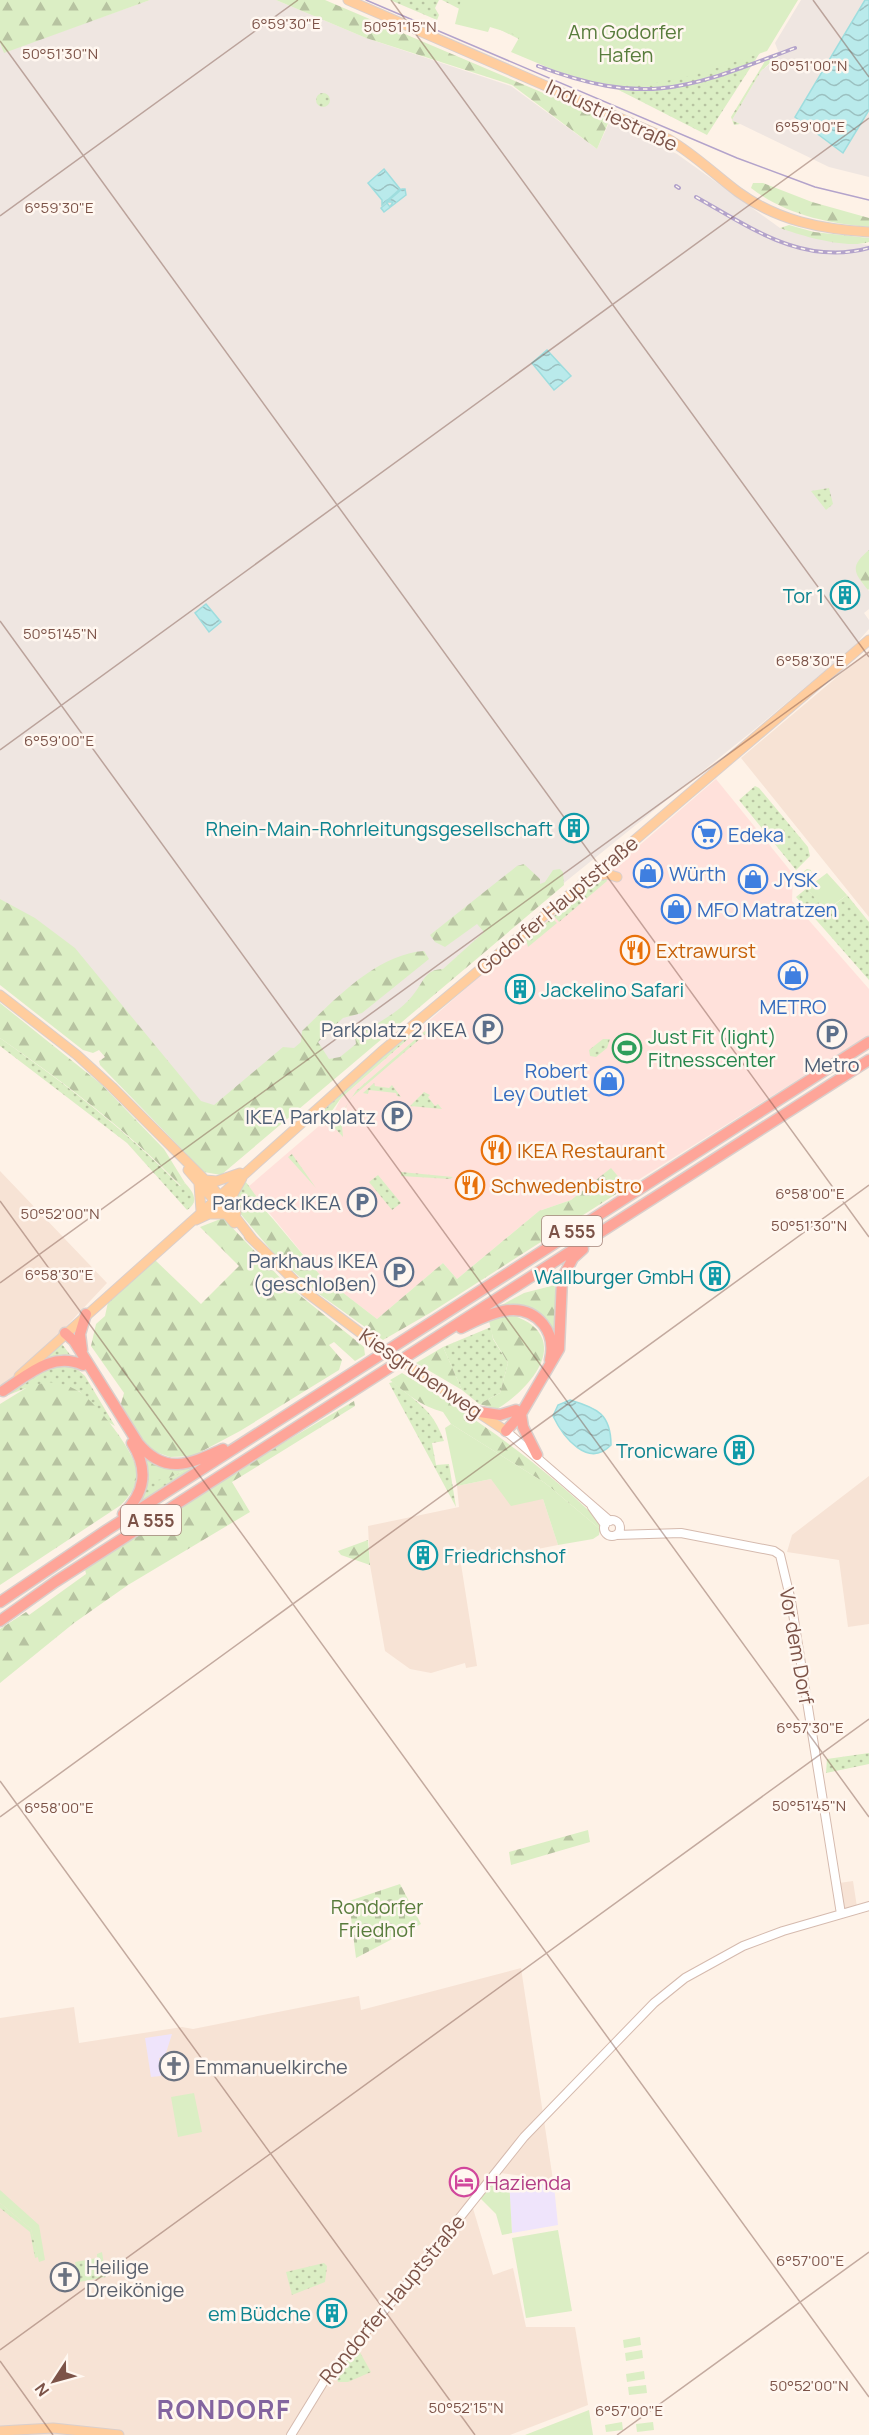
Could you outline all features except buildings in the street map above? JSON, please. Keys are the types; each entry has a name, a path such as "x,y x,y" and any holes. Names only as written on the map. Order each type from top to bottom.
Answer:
{"highway":[{"name":"A 555","path":"0,1602 107,1530 869,1042"},
{"name":"A 555","path":"0,1621 55,1582 869,1060"},
{"path":"506,1431 545,1376 559,1350 562,1333 560,1295 566,1268 573,1258 605,1229"},
{"path":"415,1351 486,1316 508,1310 524,1311 536,1317 549,1333 552,1354 545,1376"},
{"path":"86,1314 80,1334 83,1361 135,1448 144,1474 136,1500 107,1530"},
{"path":"64,1333 138,1443 151,1456 165,1464 181,1464 200,1460 269,1426"},
{"path":"2,1393 54,1360 83,1361"},
{"path":"480,1412 500,1415 519,1412"},
{"path":"519,1412 523,1427 537,1455"}],"main road":[{"name":"Industriestraße","path":"348,0 660,135 685,148 737,191 773,213 817,227 869,232"},
{"name":"Godorfer Hauptstraße","path":"2,1393 64,1333 418,1020 593,876 869,640"},
{"path":"593,876 607,874 617,877"},
{"name":"Kiesgrubenweg","path":"0,995 77,1055 238,1219 253,1240"},
{"name":"Godorfer Hauptstraße","path":"238,1219 232,1196 246,1172"},
{"path":"201,1211 202,1182 217,1181 246,1172"},
{"name":"Kiesgrubenweg","path":"216,1198 225,1214 306,1292 366,1337 506,1431"},
{"path":"188,1223 209,1214 225,1214"},
{"path":"0,2432 53,2428 119,2435"}],"street":[{"name":"Kiesgrubenweg","path":"506,1431 537,1455 607,1523"},
{"path":"616,1521 618,1532 607,1535 607,1523 616,1521"},
{"name":"Vor dem Dorf","path":"618,1532 633,1536 681,1533 774,1551 780,1555 791,1601 841,1914"},
{"name":"Rondorfer Hauptstraße","path":"291,2435 326,2378 396,2297 524,2137 654,2003 685,1978 721,1956 754,1941 869,1906"}],"shaded area":[{"path":"150,0 276,0 366,38 511,86 597,149 610,121 677,154 780,228 823,239 869,245 869,572 860,580 869,591 869,609 864,613 869,620 869,629 852,648 755,729 236,1147 0,935 0,43 4,52"},
{"path":"801,0 865,0 795,117 843,153 869,110 869,177 829,167 732,120 761,71 780,56 775,43"},
{"path":"869,650 869,917 741,758"},
{"path":"716,779 793,874 792,901 869,989 869,1035 627,1187 611,1169 571,1200 539,1211 457,1279 443,1263 377,1319 320,1275 248,1187 333,1114 341,1098 522,939 604,876"},
{"path":"0,1171 107,1283 0,1397"},
{"path":"869,1476 869,1624 848,1627 839,1560 787,1552 792,1535"},
{"path":"491,1479 543,1499 558,1545 461,1564 477,1666 466,1668 465,1663 431,1673 410,1669 385,1651 370,1565 368,1526 459,1507 457,1486"},
{"path":"853,1881 857,1907 844,1911 839,1883"},
{"path":"521,1968 553,2180 500,2173 472,2205 493,2275 513,2268 526,2327 575,2327 588,2405 510,2435 0,2435 0,2018 74,2007 79,2043 182,2027 193,2029 359,1996 361,2010"},
{"path":"172,2034 165,2056 159,2058 161,2076 151,2077 145,2038"},
{"path":"519,2180 554,2186 558,2225 512,2233 509,2183 518,2184"}],"green space":[{"path":"0,0 150,0 4,53 0,43"},
{"path":"276,0 325,0 609,121 597,149 512,85 366,38"},
{"path":"390,0 439,0 435,8 439,15 437,20"},
{"name":"Am Godorfer Hafen","path":"442,0 794,0 707,135"},
{"name":"Am Godorfer Hafen","path":"461,0 798,0 767,51 682,78 616,85 572,76 511,52 520,36 490,27 488,32 455,24"},
{"path":"778,56 761,71 732,120 731,117 765,61"},
{"path":"320,93 326,93 330,100 326,107 320,107 316,103 316,97"},
{"path":"753,183 763,183 812,202 869,218 869,227 822,220 792,211 751,188"},
{"path":"789,225 814,232 869,238 869,242 837,243 780,228"},
{"path":"829,488 833,504 826,510 811,491"},
{"path":"869,550 868,590 857,574 856,565"},
{"path":"755,786 808,847 810,856 796,870 739,800"},
{"path":"524,864 540,879 540,884 545,882 553,870 560,869 563,872 564,885 221,1175 204,1172 100,1065 99,1061 105,1057 99,1050 93,1053 83,1050 0,985 0,899 35,918 75,948 201,1101 214,1105 283,1047 294,1048 301,1042 302,1031 342,993 373,969 407,954 424,951 429,959 362,1013 343,1018 318,1042 329,1059 340,1057 356,1044 355,1036 401,1007 428,974 443,969 484,932 477,924 445,947 435,942 430,935 517,866"},
{"path":"807,869 811,870 812,876 798,887 800,874"},
{"path":"827,873 847,895 825,911 807,888"},
{"path":"606,878 607,881 559,922 554,916 598,881"},
{"path":"807,888 826,911 847,895 869,922 869,980 796,897"},
{"path":"552,918 557,923 528,947 526,939"},
{"path":"0,1003 101,1084 164,1149 185,1183 181,1186 139,1145 94,1108 0,1038"},
{"path":"434,1023 435,1026 352,1097 356,1091"},
{"path":"417,1031 341,1098 329,1115 324,1114 322,1110 404,1038"},
{"path":"0,1038 47,1072 138,1145 180,1186 185,1183 194,1196 191,1207 187,1210 127,1143 0,1046"},
{"path":"603,1039 610,1039 607,1048 596,1057 590,1056 589,1050"},
{"path":"374,1083 375,1086 389,1088 392,1085 401,1097 396,1093 369,1090 368,1094 363,1093"},
{"path":"424,1092 430,1095 428,1097 435,1106 438,1104 442,1109 410,1106"},
{"path":"349,1102 341,1116 343,1137 331,1124 337,1120"},
{"path":"292,1154 316,1188 288,1157"},
{"path":"611,1168 627,1187 430,1313 383,1340 319,1294 276,1256 238,1211 239,1205 248,1202 263,1208 320,1275 377,1319 443,1263 457,1279 539,1211 571,1200"},
{"path":"401,1172 453,1177 450,1179 401,1176"},
{"path":"378,1175 401,1203 392,1210 369,1182"},
{"path":"246,1182 264,1207 245,1204 238,1211 237,1192"},
{"path":"223,1218 287,1285 364,1347 365,1355 355,1361 334,1342 329,1345 342,1360 339,1370 240,1431 193,1456 170,1457 153,1451 135,1431 120,1407 124,1393 91,1346 96,1324 105,1316 108,1302 155,1260 201,1304 239,1266 200,1227"},
{"path":"555,1285 557,1335 545,1318 534,1309 519,1306 498,1307 524,1293"},
{"path":"509,1314 529,1323 540,1334 544,1347 542,1360 535,1374 511,1399 497,1409 479,1404 500,1393 508,1363 493,1338 489,1321"},
{"path":"491,1327 493,1339 508,1363 500,1393 479,1404 462,1390 443,1347"},
{"path":"62,1344 71,1356 49,1357 49,1355"},
{"path":"443,1347 462,1390 416,1363"},
{"path":"61,1363 76,1368 85,1376 115,1426 108,1422 79,1391 26,1388 6,1396 28,1378"},
{"path":"402,1373 480,1423 529,1460 600,1521 600,1529 545,1483 451,1424 443,1412 421,1403 390,1380"},
{"path":"47,1382 75,1389 104,1416 130,1453 137,1473 136,1482 121,1505 0,1585 0,1404 26,1388"},
{"path":"393,1382 423,1407 440,1430 444,1441 432,1443 436,1465 449,1464 456,1507 389,1383"},
{"path":"354,1401 355,1406 232,1482 250,1512 128,1585 74,1623 0,1683 0,1629 26,1612 29,1615 86,1574 85,1569 271,1450"},
{"path":"451,1424 545,1483 600,1529 599,1535 593,1539 558,1545 543,1499 511,1506 491,1479 457,1486 445,1428"},
{"path":"142,1455 183,1467 183,1471 169,1478 152,1481 147,1476"},
{"path":"212,1456 133,1507 147,1476 169,1478 183,1471 183,1467 160,1463"},
{"path":"368,1540 370,1565 341,1555 338,1551"},
{"path":"869,1753 869,1764 826,1773 827,1759"},
{"path":"588,1830 590,1842 511,1865 509,1852"},
{"name":"Rondorfer Friedhof","path":"400,1884 421,1924 356,1958 349,1901"},
{"path":"194,2093 202,2132 178,2137 171,2097"},
{"path":"499,2177 509,2179 512,2233 502,2235 496,2214 480,2198"},
{"path":"0,2190 39,2225 45,2260 39,2262 31,2229 0,2203"},
{"path":"0,2203 31,2229 38,2257 35,2258 30,2232 0,2208"},
{"path":"558,2230 572,2311 526,2318 512,2238"},
{"path":"102,2252 106,2277 79,2282 75,2262 97,2258 97,2254"},
{"path":"324,2263 327,2266 325,2282 292,2295 286,2272"},
{"path":"640,2337 641,2345 624,2348 623,2340"},
{"path":"357,2347 371,2372 348,2382 338,2382 335,2374"},
{"path":"642,2350 643,2358 626,2361 625,2353"},
{"path":"644,2371 645,2379 627,2382 626,2374"},
{"path":"646,2385 647,2393 629,2395 628,2387"},
{"path":"589,2410 593,2435 525,2435"},
{"path":"622,2422 623,2430 606,2432 605,2425"},
{"path":"653,2422 654,2430 637,2432 636,2424"}],"water":[{"path":"865,0 869,0 869,110 843,153 795,117"},
{"path":"384,169 400,189 382,205 382,200 368,183"},
{"path":"405,189 406,195 384,212 381,208 387,203 390,207 393,202 387,202"},
{"path":"547,350 571,376 554,390 532,363"},
{"path":"206,604 221,622 209,632 195,613"},
{"path":"570,1400 588,1406 605,1419 611,1445 602,1452 594,1454 585,1452 570,1441 557,1424 553,1416 558,1405"}],"tram line":[{"path":"366,0 737,158 815,187 869,200"}],"railway":[{"path":"538,66 577,79 610,86 640,89 669,87 697,82 795,48"},
{"path":"696,197 758,232 800,248 822,252 845,252 869,248"}],"place":[{"name":"Tor 1","path":"845,595"},
{"name":"Rhein-Main-Rohrleitungsgesellschaft","path":"574,828"},
{"name":"Edeka","path":"707,834"},
{"name":"Würth","path":"648,873"},
{"name":"JYSK","path":"753,879"},
{"name":"MFO Matratzen","path":"676,909"},
{"name":"Extrawurst","path":"635,950"},
{"name":"METRO","path":"793,975"},
{"name":"Jackelino Safari","path":"520,989"},
{"name":"Parkplatz 2 IKEA","path":"488,1029"},
{"name":"Metro","path":"832,1034"},
{"name":"Just Fit (light) Fitnesscenter","path":"627,1048"},
{"name":"Robert Ley Outlet","path":"609,1081"},
{"name":"IKEA Parkplatz","path":"397,1116"},
{"name":"IKEA Restaurant","path":"496,1150"},
{"name":"Schwedenbistro","path":"470,1185"},
{"name":"Parkdeck IKEA","path":"362,1202"},
{"name":"Parkhaus IKEA (geschloßen)","path":"399,1272"},
{"name":"Wallburger GmbH","path":"715,1276"},
{"name":"Tronicware","path":"739,1450"},
{"name":"Friedrichshof","path":"423,1555"},
{"name":"Emmanuelkirche","path":"174,2066"},
{"name":"Hazienda","path":"464,2182"},
{"name":"Heilige Dreikönige","path":"65,2277"},
{"name":"em Büdche","path":"332,2313"}],"district":[{"name":"RONDORF","path":"224,2409"}]}
